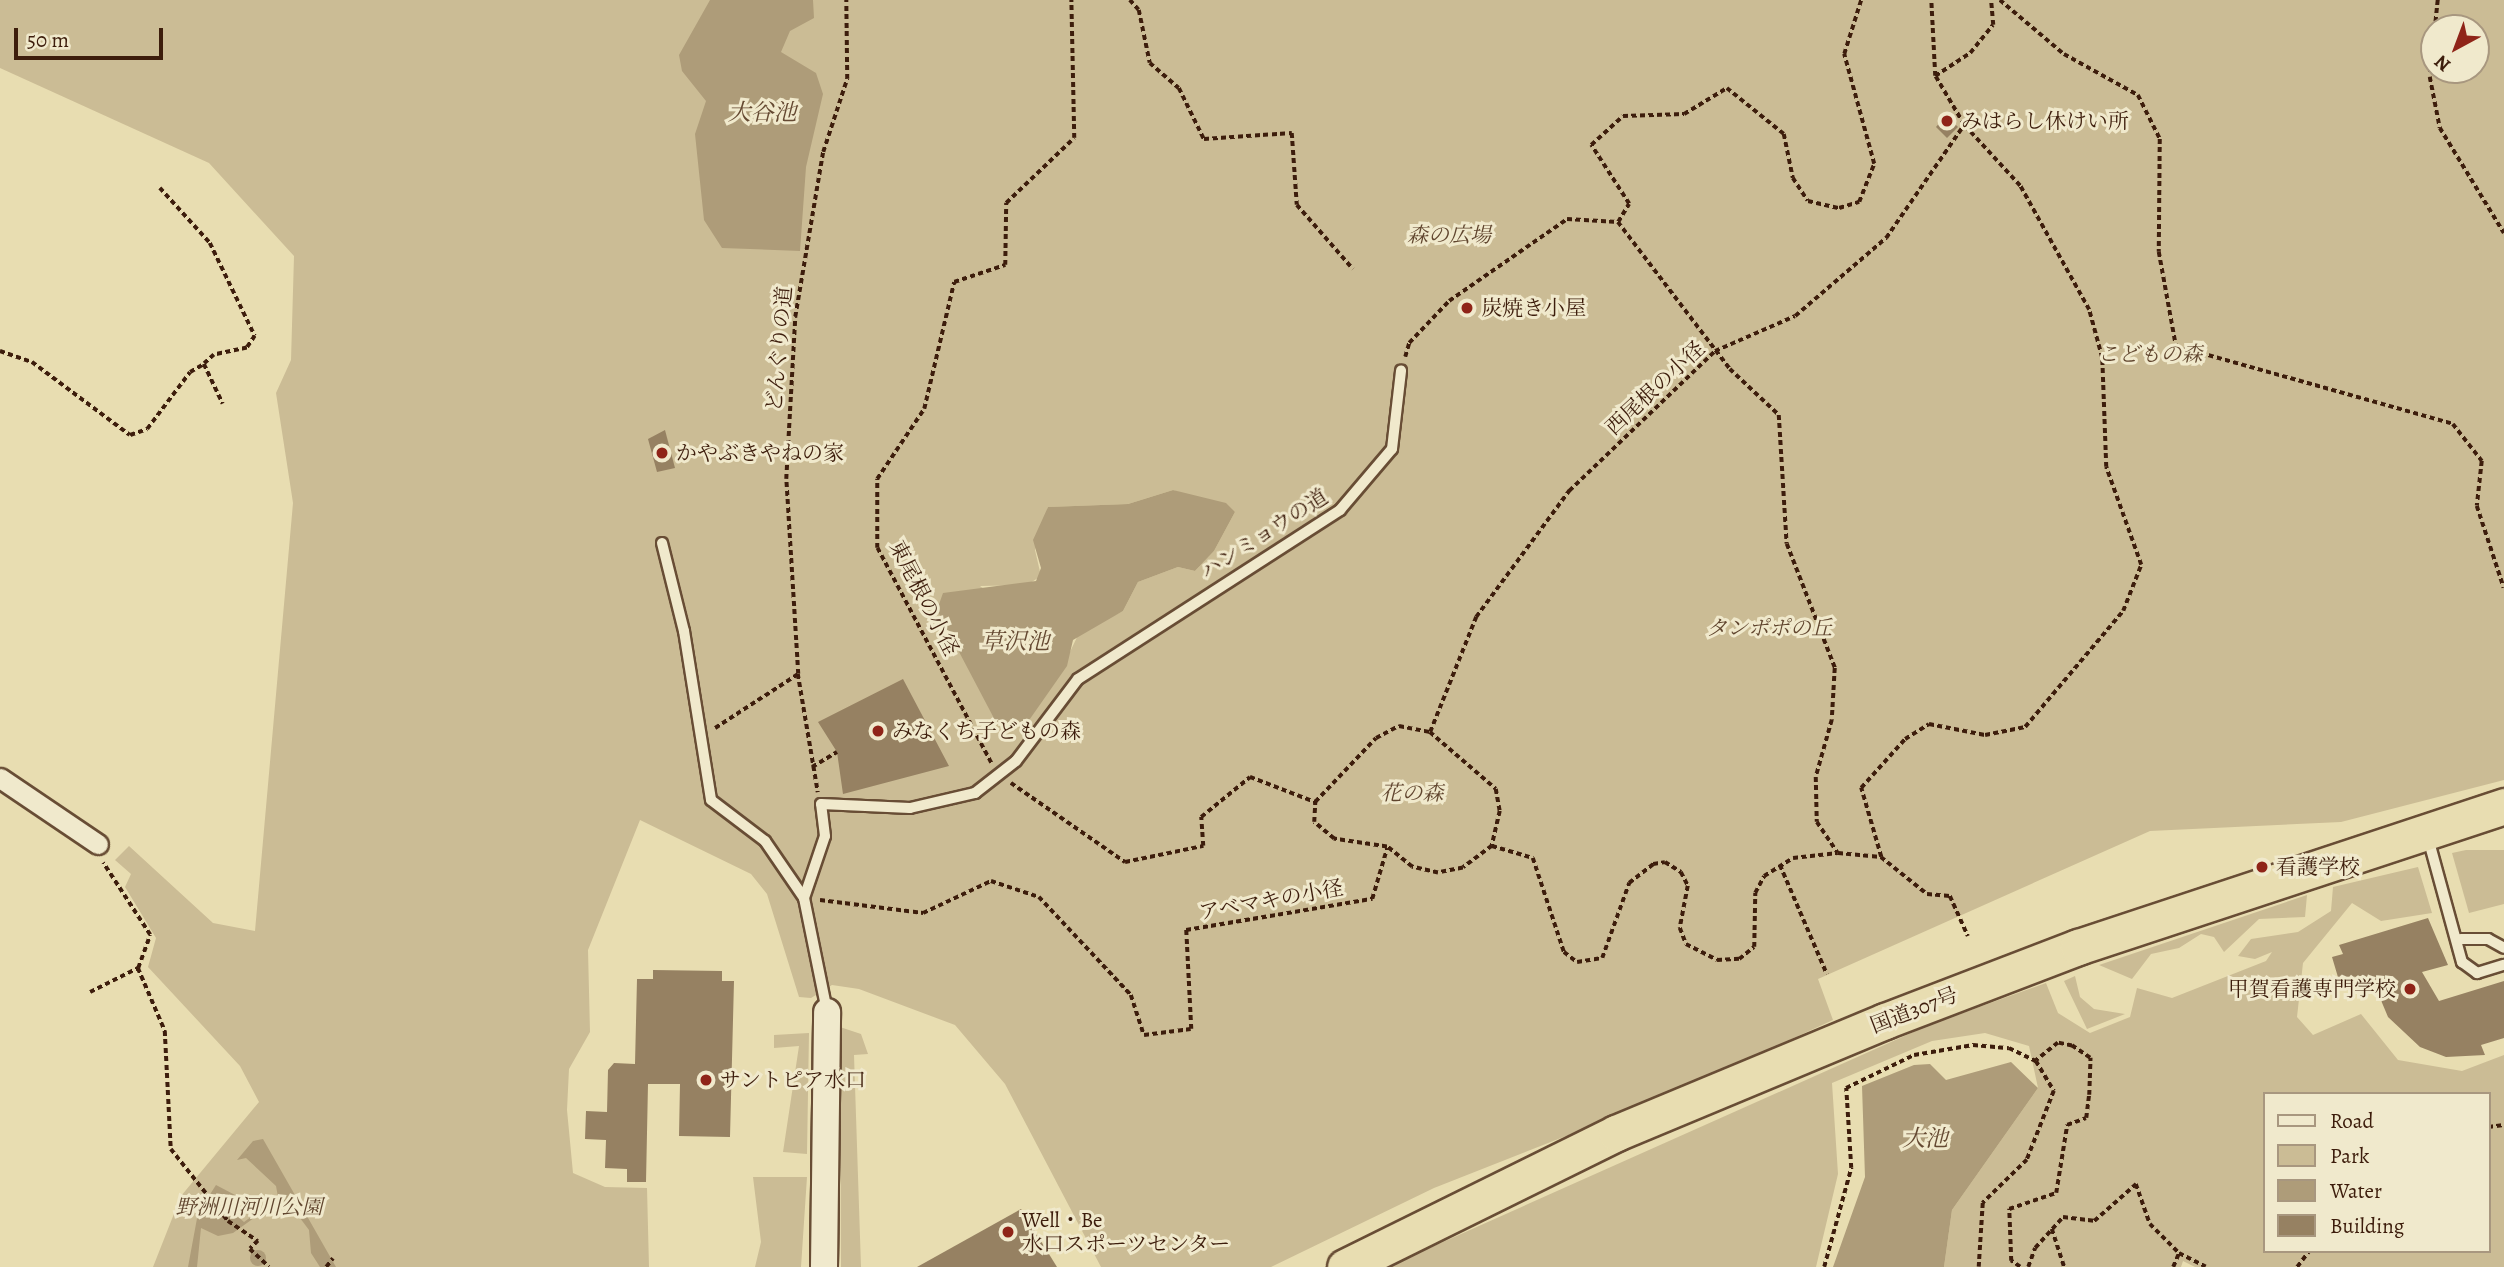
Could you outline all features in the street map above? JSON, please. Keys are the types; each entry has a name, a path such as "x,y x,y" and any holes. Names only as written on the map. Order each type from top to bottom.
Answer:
{"highway":[{"name":"国道307号","path":"1345,1267 1616,1133 1885,1021 2078,947 2504,806"}],"street":[{"path":"0,778 98,844"},
{"path":"824,1267 827,1012"}],"lane":[{"name":"ハンミョウの道","path":"821,804 910,808 975,793 999,776 1039,736 1055,702 1078,679 1311,531 1369,484 1392,449 1401,371"},
{"path":"662,543 702,738 710,800 765,841 804,898 827,1012"},
{"path":"804,898 825,836 821,804"},
{"path":"2426,831 2461,939 2465,967 2484,973 2504,965"},
{"path":"2461,939 2488,939 2504,948"}],"path":[{"name":"どんぐりの道","path":"821,804 812,767 799,674 786,479 795,317 823,152 847,79 846,0"},
{"name":"東尾根の小径","path":"999,776 877,548 877,479 923,409 954,282 1005,265 1006,203 1074,138 1071,0"},
{"path":"1130,0 1139,10 1150,64 1178,88 1204,139 1292,133 1297,205 1353,269"},
{"path":"1618,222 1629,204 1591,145 1623,116 1684,114 1727,88 1784,134 1793,178 1808,201 1839,208 1859,202 1874,164 1844,54 1861,0"},
{"path":"1881,857 1861,788 1905,739 1929,724 1985,735 2025,727 2123,611 2141,565 2106,467 2102,358 2089,310 2020,186 1964,125 1935,76 1931,0"},
{"path":"1935,76 1970,53 1993,25 1991,0"},
{"path":"2000,0 2064,54 2138,94 2160,139 2159,252 2176,346 2453,424 2482,461 2477,506 2504,587"},
{"path":"2438,0 2430,77 2440,128 2504,233"},
{"name":"西尾根の小径","path":"1430,732 1476,617 1554,512 1715,351 1794,316 1886,238 1964,125"},
{"path":"0,351 33,362 130,435 147,429 190,372 214,355 247,348 255,336 209,243 159,188"},
{"path":"1401,371 1409,343 1434,314 1524,247 1567,219 1618,222 1715,351 1779,415 1787,544 1835,668 1832,720 1814,803 1817,822 1838,853"},
{"path":"204,364 223,404"},
{"path":"702,738 748,702 799,674"},
{"path":"1399,726 1430,732 1496,789 1500,811 1492,846 1463,869 1438,873 1412,867 1387,847 1334,839 1314,822 1315,802 1376,738 1399,726"},
{"path":"812,767 837,752"},
{"path":"999,776 1125,862 1203,846 1201,817 1250,777 1315,802"},
{"path":"98,844 105,870 150,935 138,968 165,1031 171,1149 201,1190 236,1229 240,1224 258,1241 250,1250 269,1267"},
{"path":"1492,846 1533,858 1564,952 1577,961 1602,958 1629,883 1665,862 1688,886 1680,928 1686,944 1717,960 1739,959 1754,947 1755,893 1780,865 1838,853 1881,857 1927,894 1950,896 1968,936"},
{"name":"アベマキの小径","path":"804,898 923,913 990,881 1039,897 1131,995 1144,1035 1191,1029 1186,930 1372,899 1387,847"},
{"path":"1780,865 1827,974"},
{"path":"90,992 138,968"},
{"path":"2020,1267 2011,1261 2009,1209 2056,1193 2067,1125 2086,1118 2089,1095 2090,1058 2072,1046 2058,1043 2036,1061"},
{"path":"1824,1267 1850,1168 1846,1088 1914,1055 1973,1045 2009,1048 2036,1061 2054,1091 2027,1160 1983,1203 1979,1267"},
{"path":"2028,1267 2052,1229 2063,1217 2094,1221 2136,1184 2150,1224 2179,1253 2206,1267"},
{"path":"2052,1229 2064,1267"},
{"path":"2173,1267 2179,1253"},
{"path":"326,1267 333,1258"}],"green space":[{"name":"こどもの森","path":"0,0 2504,0 2504,780 2341,822 2150,831 1818,979 1833,1020 1665,1097 1434,1188 1271,1267 1101,1267 1005,1084 955,1025 859,989 832,985 811,998 799,997 767,894 751,874 640,820 588,950 590,1032 569,1069 567,1110 573,1173 605,1187 647,1188 649,1267 153,1267 181,1196 259,1102 240,1066 148,967 156,938 125,887 131,874 115,860 129,846 213,923 255,931 293,503 276,393 291,360 294,256 209,163 0,68","holes":["1173,490 1235,512 1214,551 1195,571 1178,567 1138,582 1123,611 1079,633 1069,654 980,586 1027,585 1041,576 1035,550 1048,507 1128,504"]},
{"path":"2466,850 2504,850 2504,904 2469,913 2452,853"},
{"path":"2418,867 2432,913 2381,921 2352,903 2303,963 2297,1017 2313,1035 2361,1014 2398,1060 2462,1071 2504,1055 2504,1267 2195,1267 2183,1261 2181,1267 1944,1267 1952,1210 2038,1088 2029,1046 1985,1033 1932,1041 1832,1083 1838,1174 1816,1267 1387,1267 1929,1025 2046,983 2058,1013 2090,1033 2130,1017 2137,988 2172,998 2266,961 2272,952 2255,959 2238,956 2251,939 2298,932 2331,911 2333,887"},
{"path":"2307,895 2305,917 2259,919 2224,952 2214,937 2201,934 2179,948 2151,954 2132,979 2099,965"},
{"path":"2075,976 2080,997 2094,1009 2125,1014 2087,1029 2064,981"},
{"path":"840,1027 861,1034 868,1054 854,1055 861,1267 841,1267"},
{"path":"809,1033 807,1154 783,1152 799,1046 774,1048 774,1035"},
{"path":"753,1177 807,1177 801,1267 755,1267 761,1242"}],"water":[{"name":"大谷池","path":"710,0 813,0 814,18 790,31 781,52 816,73 823,94 806,167 800,251 722,248 704,220 695,134 706,101 682,71 679,55"},
{"name":"草沢池","path":"1173,490 1226,503 1235,512 1214,551 1195,571 1178,567 1138,582 1123,611 1073,640 1067,666 1025,726 997,724 937,610 943,593 1036,581 1041,568 1033,540 1048,507 1128,504"},
{"name":"大池","path":"2011,1062 2038,1088 1952,1210 1944,1267 1833,1267 1865,1177 1862,1086 1914,1065 1930,1064 1946,1080"},
{"path":"263,1139 336,1267 320,1267 311,1253 309,1230 288,1202 276,1202 233,1233 218,1236 201,1228 197,1267 188,1267 198,1213 216,1185 237,1196 229,1209 244,1222 278,1197 276,1186 246,1158 237,1160 253,1141"},
{"path":"255,1250 261,1250 266,1258 264,1264 255,1266 250,1261 250,1255"}],"building":[{"name":"みはらし休けい所","path":"1946,115 1958,127 1947,138 1936,127"},
{"name":"かやぶきやねの家","path":"665,430 675,468 657,472 648,439"},
{"name":"みなくち子どもの森","path":"903,679 949,766 843,794 837,752 818,722"},
{"name":"甲賀看護専門学校","path":"2428,918 2448,965 2422,972 2439,1001 2504,981 2504,1038 2481,1045 2485,1055 2446,1057 2420,1047 2388,1017 2375,986 2355,992 2352,982 2340,984 2332,957 2343,954 2339,945"},
{"name":"サントピア水口","path":"653,970 722,971 722,981 734,981 730,1137 679,1136 680,1084 648,1084 646,1182 627,1182 627,1169 605,1168 606,1140 585,1139 586,1111 607,1112 608,1070 614,1063 635,1064 637,979 653,979"},
{"name":"Well・Be 水口スポーツセンター","path":"1021,1209 1057,1267 917,1267"}],"place":[{"name":"みはらし休けい所","path":"1947,121"},
{"name":"炭焼き小屋","path":"1467,308"},
{"name":"かやぶきやねの家","path":"662,453"},
{"name":"みなくち子どもの森","path":"878,731"},
{"name":"看護学校","path":"2262,867"},
{"name":"甲賀看護専門学校","path":"2410,989"},
{"name":"サントピア水口","path":"706,1080"},
{"name":"Well・Be 水口スポーツセンター","path":"1008,1232"}],"park label":[{"name":"森の広場","path":"1449,235"},
{"name":"タンポポの丘","path":"1769,628"},
{"name":"花の森","path":"1412,793"},
{"name":"野洲川河川公園","path":"249,1207"}]}
